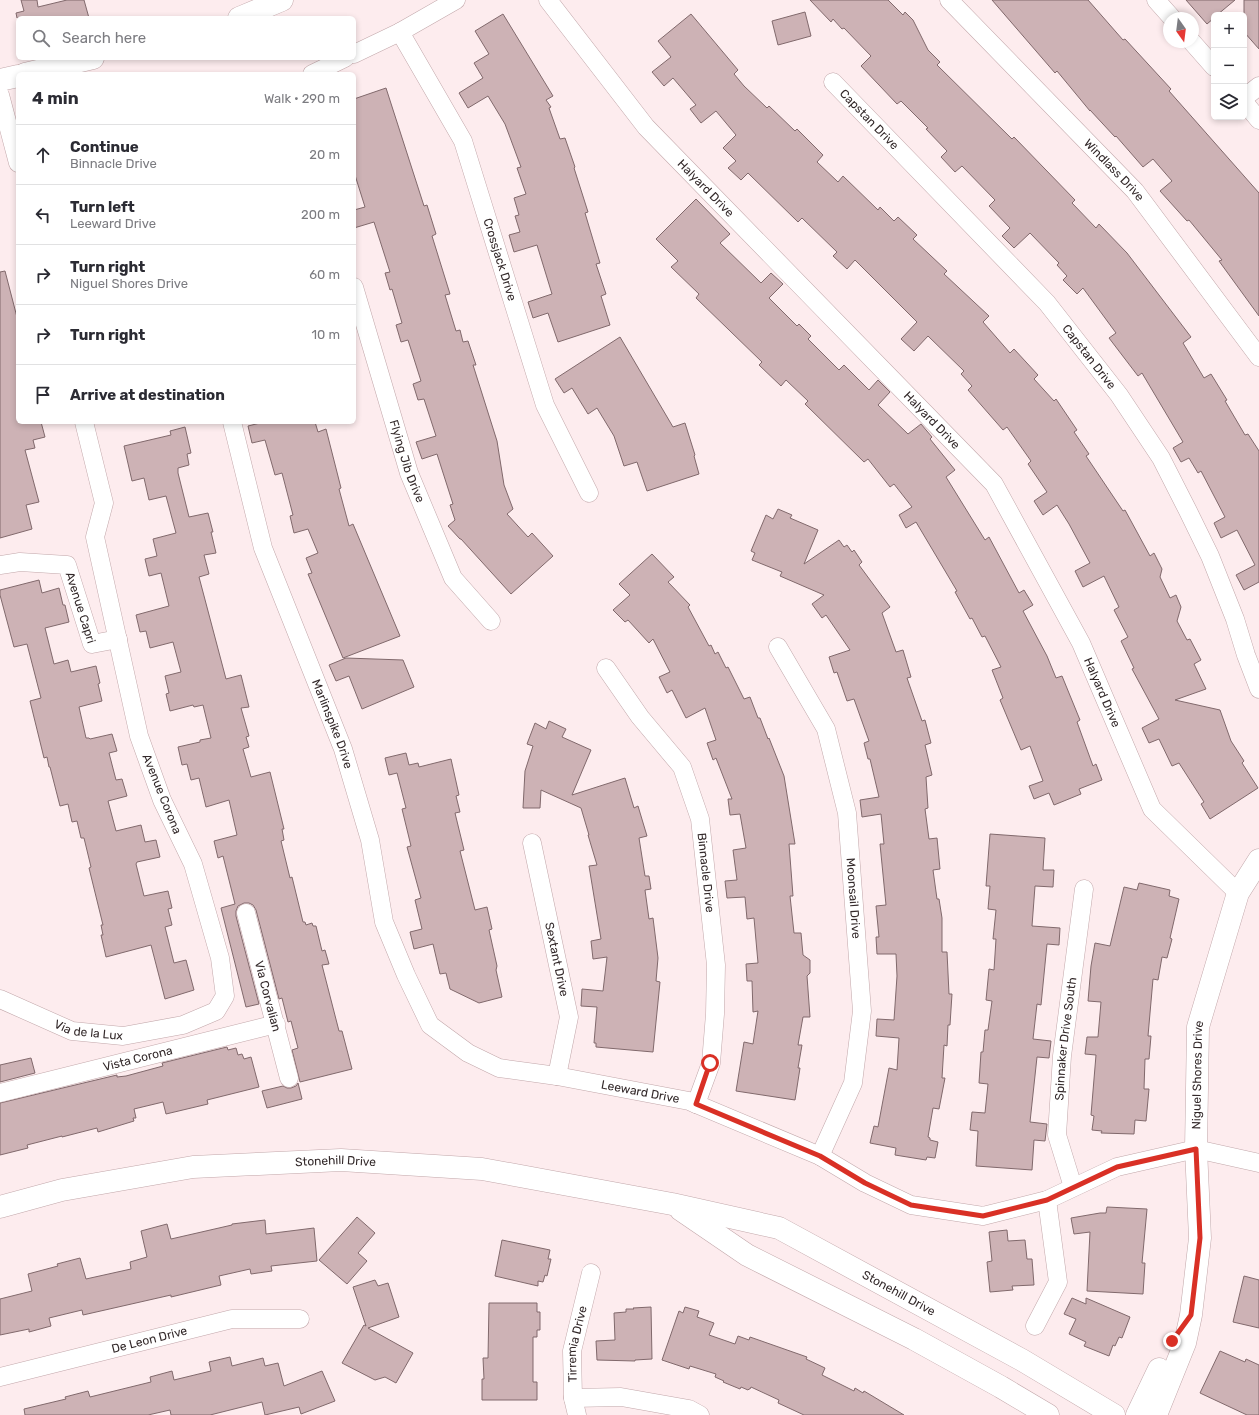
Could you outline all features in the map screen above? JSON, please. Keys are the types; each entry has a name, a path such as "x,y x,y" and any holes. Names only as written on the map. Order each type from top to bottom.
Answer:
{"main road":[{"path":"244,16 282,0"},
{"path":"34,72 84,60"},
{"path":"0,80 16,76"},
{"name":"Niguel Shores Drive","path":"1156,1415 1185,1344 1191,1315 1200,1238 1196,1149 1198,1027 1238,893 1259,860"},
{"name":"Stonehill Drive","path":"0,1207 62,1190 193,1167 341,1160 482,1169 672,1204 779,1228 1022,1360 1114,1415"},
{"name":"Stonehill Drive","path":"672,1204 747,1255 914,1339 1001,1386 1048,1415"},
{"path":"1137,1415 1172,1341 1191,1315"}],"street":[{"path":"356,53 400,32 456,0"},
{"name":"Halyard Drive","path":"548,0 646,127 994,484 1081,643 1152,809 1238,893"},
{"name":"Windlass Drive","path":"949,0 1135,191 1259,357"},
{"path":"1156,0 1167,12"},
{"name":"Crossjack Drive","path":"400,32 463,141 545,405 589,493"},
{"path":"1197,48 1211,64"},
{"path":"316,72 341,60"},
{"name":"Capstan Drive","path":"833,82 1047,303 1119,395 1161,458 1188,509 1210,556 1235,619 1246,655 1259,689"},
{"path":"1247,96 1259,86"},
{"path":"0,96 16,156"},
{"path":"1247,106 1259,120"},
{"name":"Flying Jib Drive","path":"356,294 409,473 453,578 490,621"},
{"name":"Avenue Corona","path":"84,424 104,503 95,537 139,736 162,800 193,864 220,958 224,996 216,1011 183,1025"},
{"name":"Marlinspike Drive","path":"232,424 263,548 343,749 370,840 384,922 406,975 430,1025"},
{"name":"Avenue Capri","path":"0,565 20,562 67,565 92,644 118,639"},
{"name":"Moonsail Drive","path":"778,647 826,729 847,814 862,1011 853,1083 820,1156"},
{"name":"Binnacle Drive","path":"606,668 640,717 682,767 700,819 716,965 715,1014 710,1063 696,1104"},
{"name":"Sextant Drive","path":"532,842 569,1017 557,1076"},
{"name":"Spinnaker Drive South","path":"1073,1187 1057,1135 1062,1056 1084,889"},
{"name":"Via Corvalian","path":"246,913 289,1078"},
{"name":"Via de la Lux","path":"0,999 72,1031 123,1036 183,1025"},
{"name":"Vista Corona","path":"0,1093 276,1024"},
{"path":"183,1025 188,1046"},
{"name":"Leeward Drive","path":"430,1025 468,1053 499,1068 557,1076 689,1101 820,1156 865,1183 911,1205 983,1216 1047,1200 1117,1167 1196,1149 1259,1162"},
{"path":"1035,1326 1058,1282 1047,1200"},
{"name":"Tirremia Drive","path":"575,1406 572,1351 590,1273"},
{"name":"De Leon Drive","path":"0,1377 232,1319 300,1319"},
{"path":"575,1406 621,1397 689,1409 700,1415"}],"building":[{"path":"21,0 37,0 38,7 67,0 84,0 88,16 17,16 16,13 24,11"},
{"path":"810,0 888,0 903,15 905,12 913,20 928,50 940,62 937,65 1012,139 1014,137 1075,200 1072,203 1096,228 1099,224 1127,253 1191,337 1183,343 1204,378 1211,374 1227,400 1225,401 1245,435 1248,434 1259,451 1259,582 1244,590 1236,575 1255,565 1237,530 1221,538 1214,523 1225,517 1201,471 1198,473 1189,458 1181,462 1173,448 1183,442 1142,373 1138,376 1109,338 1116,333 1083,288 1077,294 1063,280 1067,276 1057,265 1059,263 1030,233 1014,248 1002,236 1010,228 989,206 995,200 962,166 955,172 941,157 947,151 926,129 928,128 901,101 897,104 861,66 871,56 844,28 842,29 833,19 831,22"},
{"path":"992,0 1088,0 1123,40 1125,39 1171,89 1169,91 1259,193 1259,316 1219,261 1222,260 1189,220 1187,221 1160,191 1172,181 1153,159 1143,167 1116,136 1115,137 1090,111 1057,71 1055,73"},
{"path":"1186,0 1235,0 1221,12 1211,12 1211,21 1207,24 1199,15 1199,12 1196,12"},
{"path":"1244,0 1259,0 1259,49 1247,35 1247,12 1244,12"},
{"path":"805,12 811,36 778,45 772,21"},
{"path":"503,14 553,96 546,100 551,107 549,108 560,139 565,138 575,167 574,168 588,212 585,213 600,263 596,264 606,294 601,296 610,325 558,342 548,313 533,318 528,302 552,294 537,245 514,252 509,235 520,232 515,216 519,215 514,198 526,194 517,168 521,167 505,124 488,96 468,108 459,93 483,78 474,63 489,54 475,31"},
{"path":"691,14 738,70 734,74 744,86 767,108 769,106 795,131 797,129 823,155 817,162 838,182 843,176 878,210 880,207 894,221 898,217 917,235 913,239 947,271 944,274 989,316 983,322 1010,353 1014,349 1038,375 1034,379 1054,401 1056,399 1077,430 1074,432 1089,454 1086,456 1123,511 1125,510 1150,556 1154,553 1162,569 1160,577 1170,598 1176,595 1181,607 1177,621 1187,640 1190,639 1201,660 1194,664 1206,689 1175,700 1220,710 1231,741 1244,761 1242,763 1258,788 1210,819 1201,804 1204,802 1179,763 1172,766 1159,739 1149,743 1142,728 1159,719 1132,669 1134,668 1121,641 1128,637 1114,610 1119,607 1104,576 1083,587 1075,571 1090,563 1057,505 1043,515 1034,501 1047,492 1028,464 1031,461 1007,427 1003,430 968,390 972,386 961,374 964,371 928,336 914,351 901,339 917,322 855,260 847,269 833,256 837,252 802,218 798,222 748,173 741,180 728,168 736,161 723,148 736,135 716,111 701,123 690,109 696,105 673,78 664,86 652,72 671,57 658,41"},
{"path":"386,88 424,206 427,205 436,234 432,236 450,294 445,295 456,331 460,330 463,342 468,341 476,365 473,365 497,441 504,485 513,509 507,514 528,537 532,533 553,556 511,594 448,526 455,520 450,505 453,504 437,454 422,459 416,442 436,436 424,399 418,400 413,384 421,381 408,340 401,342 396,325 402,323 392,289 390,290 385,273 390,272 374,222 356,227 356,209 365,207 356,178 356,98"},
{"path":"696,199 730,234 720,243 761,283 771,273 783,284 769,298 797,326 799,324 811,336 808,339 839,370 844,365 869,390 878,380 890,392 878,405 908,434 921,424 932,437 930,439 955,470 946,477 985,540 989,537 1019,593 1024,590 1033,605 1023,611 1047,656 1056,678 1062,676 1080,720 1077,722 1093,766 1096,764 1102,780 1079,789 1081,794 1054,805 1049,793 1034,799 1029,786 1043,781 1030,746 1021,750 1000,700 1003,698 992,670 1001,667 985,636 982,637 972,618 970,619 955,592 957,591 916,522 906,528 899,515 912,507 894,484 890,487 868,459 864,462 805,404 808,401 786,380 781,386 759,365 762,362 696,298 699,294 671,267 678,261 656,239"},
{"path":"5,271 16,313 16,424 42,424 45,437 33,440 35,448 25,450 39,502 26,505 32,529 0,538 0,272"},
{"path":"620,337 673,427 685,423 699,474 647,491 637,462 624,466 614,436 597,408 588,414 572,388 564,393 555,379"},
{"path":"256,424 316,424 318,432 326,429 349,526 353,524 400,636 343,658 308,574 312,573 306,558 318,553 308,529 294,533 290,516 293,515 282,473 275,475 265,440 252,443 248,426"},
{"path":"185,427 191,453 187,454 189,465 178,468 178,473 189,517 208,513 213,532 211,532 216,553 204,555 209,574 199,577 226,679 241,675 249,707 241,708 249,736 246,737 249,747 243,749 251,777 270,772 284,829 282,829 284,840 281,841 290,878 292,877 303,922 305,922 306,925 312,923 313,926 316,926 322,951 325,950 329,964 322,965 339,1031 342,1031 352,1069 300,1082 292,1050 298,1048 291,1021 288,1022 282,998 279,999 256,910 253,905 244,903 238,906 236,911 236,916 259,1004 246,1007 221,908 235,904 223,856 218,858 214,841 237,835 229,800 206,807 199,778 191,780 187,764 182,765 178,747 211,738 203,705 194,707 193,705 170,711 166,694 169,693 165,676 181,672 173,642 150,648 146,631 140,632 136,615 169,606 161,573 149,576 145,559 157,556 153,539 176,533 166,496 149,500 144,478 132,481 124,446 171,435 170,431"},
{"path":"778,509 792,515 790,518 818,530 804,564 839,540 844,547 847,545 852,552 854,550 862,562 859,565 890,607 882,613 896,652 903,650 911,677 907,678 922,721 925,720 931,743 925,745 932,775 926,777 928,808 925,809 929,839 937,838 940,869 933,870 937,899 939,899 942,918 942,952 947,952 949,994 952,994 947,1046 944,1045 942,1078 945,1078 939,1109 933,1108 928,1137 930,1140 938,1142 935,1158 927,1157 926,1160 895,1155 896,1148 870,1143 874,1126 878,1127 889,1068 897,1070 899,1038 876,1036 877,1019 894,1020 897,976 896,954 877,954 876,937 879,937 876,906 886,905 880,844 884,844 881,814 862,817 860,800 879,797 870,759 868,759 864,743 869,741 854,699 847,701 837,672 834,673 829,657 850,650 826,615 822,618 812,604 824,595 780,576 782,572 752,560 755,553 751,551 766,515 773,519"},
{"path":"652,554 674,577 668,582 690,605 688,607 709,646 711,645 715,654 718,652 726,668 728,667 744,699 750,697 758,718 760,718 768,739 769,738 784,776 795,844 789,844 793,896 790,896 794,933 801,933 803,955 810,960 810,973 807,976 810,1017 803,1017 798,1045 802,1045 795,1100 736,1091 744,1042 753,1044 758,1011 753,1012 752,981 747,981 746,964 758,963 754,918 747,919 745,897 727,898 725,881 737,880 733,850 746,848 740,814 730,815 728,799 732,799 716,758 713,760 707,743 716,740 705,708 686,718 672,690 667,693 659,677 670,672 653,639 649,643 628,620 625,622 613,610 630,595 619,584"},
{"path":"39,580 42,593 59,588 69,622 45,628 54,664 68,660 71,672 96,666 102,701 79,707 86,738 90,739 112,734 117,751 109,753 116,780 122,779 127,796 108,801 116,831 141,825 145,842 156,840 160,857 137,862 136,864 144,896 168,891 172,908 168,909 172,925 165,927 174,963 186,960 194,990 165,999 151,945 106,957 101,935 103,935 101,925 103,925 89,868 91,867 84,838 81,838 77,821 72,822 68,804 60,806 47,757 44,758 30,701 41,698 27,644 14,647 0,595 0,590"},
{"path":"346,658 403,660 414,687 362,709 349,676 336,681 329,665"},
{"path":"549,721 566,729 562,737 591,750 572,795 625,778 634,808 638,806 647,836 639,838 645,876 649,876 651,889 645,890 649,919 653,918 658,958 656,981 660,982 653,1052 596,1047 596,1043 594,1043 597,1007 581,1006 582,989 603,991 607,957 593,959 591,941 601,939 589,866 597,865 589,835 581,808 541,790 540,808 523,808 525,771 533,746 527,744 535,723 546,729"},
{"path":"406,753 409,765 418,763 419,767 451,759 459,795 456,796 460,812 455,813 464,850 460,851 475,910 487,907 492,929 489,930 502,997 479,1003 450,989 446,973 440,974 433,944 414,949 410,932 422,929 415,900 421,898 407,847 411,846 402,809 406,808 397,773 389,775 385,758"},
{"path":"990,834 1045,838 1043,870 1054,870 1053,887 1035,886 1032,926 1060,928 1059,945 1047,944 1041,1005 1037,1004 1033,1039 1051,1041 1049,1058 1037,1057 1030,1122 1047,1124 1045,1141 1034,1140 1032,1170 976,1166 978,1131 970,1130 972,1112 985,1113 988,1084 979,1083 981,1052 983,1052 985,1030 988,1030 992,1001 986,1000 989,969 994,970 996,939 993,939 996,910 988,909 990,886 986,886"},
{"path":"1139,883 1170,890 1169,896 1179,899 1167,958 1162,957 1158,980 1153,979 1148,1036 1151,1036 1149,1059 1145,1059 1144,1089 1149,1089 1146,1121 1135,1120 1134,1134 1101,1133 1102,1131 1092,1130 1094,1116 1091,1115 1096,1055 1085,1054 1087,1037 1098,1037 1101,1002 1088,1001 1091,966 1095,943 1110,946 1124,887 1137,890"},
{"path":"227,1047 228,1050 236,1048 238,1055 242,1054 244,1059 251,1057 259,1087 207,1100 208,1104 166,1114 163,1102 134,1109 136,1118 133,1118 134,1121 98,1132 97,1128 62,1136 27,1145 28,1148 0,1155 0,1103 117,1075 117,1077 126,1076 163,1066 162,1063"},
{"path":"31,1058 35,1073 0,1082 0,1065"},
{"path":"298,1083 302,1099 267,1108 262,1091 283,1086 291,1088 296,1086"},
{"path":"1107,1207 1147,1209 1142,1263 1145,1263 1143,1294 1087,1291 1090,1232 1074,1234 1071,1218 1106,1213"},
{"path":"357,1217 375,1233 358,1253 367,1261 347,1284 319,1260"},
{"path":"265,1220 266,1234 314,1228 317,1261 271,1266 272,1271 251,1274 250,1269 219,1276 221,1285 83,1315 82,1310 49,1318 51,1326 29,1332 29,1329 0,1335 0,1299 32,1291 28,1274 80,1258 86,1279 131,1269 130,1262 147,1257 141,1231 167,1224 171,1239 232,1224"},
{"path":"1007,1230 1008,1241 1025,1240 1027,1259 1032,1259 1034,1285 1012,1286 1013,1290 990,1292 987,1262 992,1261 989,1232"},
{"path":"502,1240 550,1250 548,1259 551,1259 547,1276 545,1275 543,1282 538,1281 538,1286 495,1276"},
{"path":"1244,1276 1259,1280 1259,1328 1233,1322"},
{"path":"375,1280 378,1286 388,1283 399,1317 368,1328 413,1353 396,1383 385,1377 375,1380 342,1363 364,1325 366,1326 353,1287"},
{"path":"1072,1298 1086,1304 1086,1298 1130,1317 1122,1338 1119,1337 1115,1346 1113,1345 1109,1356 1084,1346 1086,1342 1069,1334 1076,1319 1064,1314"},
{"path":"489,1303 537,1303 537,1312 540,1312 540,1330 537,1330 537,1337 533,1337 533,1382 537,1382 537,1400 482,1400 482,1379 484,1379 483,1358 488,1358"},
{"path":"651,1307 652,1359 635,1361 597,1360 596,1341 615,1340 614,1313 626,1312 626,1309"},
{"path":"685,1307 699,1311 697,1317 714,1323 709,1335 735,1344 738,1336 749,1340 750,1337 807,1357 806,1359 825,1368 822,1375 854,1391 855,1388 863,1393 864,1391 904,1415 804,1415 778,1403 779,1400 751,1387 748,1390 741,1387 740,1389 715,1377 716,1374 690,1366 689,1369 662,1360 679,1311 683,1313"},
{"path":"1220,1351 1245,1362 1246,1359 1259,1365 1259,1415 1247,1415 1200,1393"},
{"path":"230,1357 232,1366 263,1358 265,1366 278,1363 284,1386 322,1371 335,1401 301,1414 299,1407 265,1415 262,1402 210,1415 171,1415 170,1410 148,1415 25,1415 24,1409 66,1399 65,1397 88,1391 90,1397 151,1382 150,1377 172,1371 174,1380 211,1371 209,1362"}],"route":[{"path":"710,1063 696,1104 820,1156 865,1183 911,1205 983,1216 1047,1200 1117,1167 1196,1149 1200,1238 1191,1315 1172,1341"}]}
